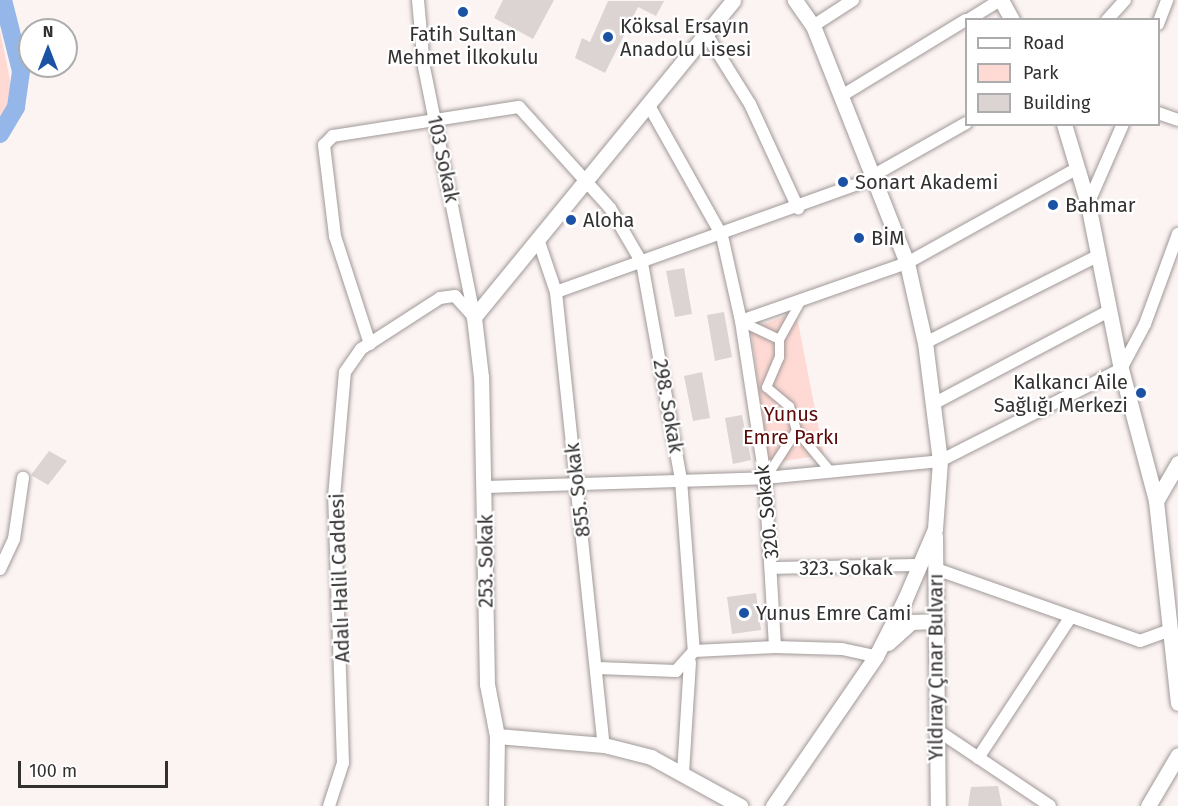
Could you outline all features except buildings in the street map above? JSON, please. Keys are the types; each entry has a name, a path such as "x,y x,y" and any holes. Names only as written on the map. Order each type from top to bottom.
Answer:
{"street":[{"name":"103 Sokak","path":"418,0 435,122 474,317"},
{"path":"474,317 733,0"},
{"path":"813,26 853,0"},
{"path":"970,18 1001,0 1011,18"},
{"path":"1109,18 1125,0"},
{"path":"1160,19 1167,0"},
{"path":"773,806 876,656 905,599 935,529 940,461 925,343 907,263 876,173 801,2"},
{"path":"843,95 965,21"},
{"path":"705,32 750,104 798,208"},
{"name":"320. Sokak","path":"648,104 722,236 741,321 765,478 775,647"},
{"name":"298. Sokak","path":"435,122 519,107 610,208 642,263 681,480 692,656 683,773"},
{"path":"1160,114 1178,120"},
{"path":"370,344 335,236 324,145 333,136 435,122"},
{"path":"556,292 798,208 876,173 965,124"},
{"path":"1065,126 1088,204 1121,369 1156,501 1168,631 1178,703"},
{"path":"1088,204 1122,126"},
{"path":"741,321 799,303 907,263 1078,168"},
{"path":"486,487 765,478 940,461 1121,369 1145,324 1178,234"},
{"name":"855. Sokak","path":"538,239 556,292 598,668 604,745"},
{"path":"925,343 1099,255"},
{"name":"Adalı Halil Caddesi","path":"329,806 343,763 334,497 343,447 340,392 351,359 440,298 456,296 474,317"},
{"path":"766,387 779,357 779,339 799,303"},
{"path":"933,404 1109,311"},
{"name":"253. Sokak","path":"474,317 486,487 487,684 497,736 496,806"},
{"path":"741,321 779,339"},
{"path":"751,388 766,387 789,406 796,430 831,472"},
{"path":"765,478 796,430"},
{"path":"1156,501 1178,463"},
{"path":"0,569 14,540 23,478"},
{"name":"Yıldıray Çınar Bulvarı","path":"935,529 938,806"},
{"name":"323. Sokak","path":"772,568 920,565"},
{"path":"936,569 1140,641 1168,631"},
{"path":"905,599 916,589 936,594"},
{"path":"978,758 1070,618"},
{"path":"876,656 910,622 936,621"},
{"path":"598,668 676,671 692,656 775,647 842,649 876,656"},
{"path":"937,730 1050,806"},
{"path":"497,736 604,745 651,757 740,806"},
{"path":"1148,806 1178,755"}],"green space":[{"path":"0,30 14,100 0,128"},
{"name":"Yunus Emre Parkı","path":"796,312 824,455 768,463 751,329"}],"waterway":[{"path":"0,134 16,107 21,71 3,0"}],"place":[{"name":"Fatih Sultan Mehmet İlkokulu","path":"463,12"},
{"name":"Köksal Ersayın Anadolu Lisesi","path":"608,37"},
{"name":"Sonart Akademi","path":"843,182"},
{"name":"Bahmar","path":"1053,205"},
{"name":"Aloha","path":"571,220"},
{"name":"BİM","path":"859,238"},
{"name":"Kalkancı Aile Sağlığı Merkezi","path":"1141,393"},
{"name":"Yunus Emre Cami","path":"744,613"}]}
